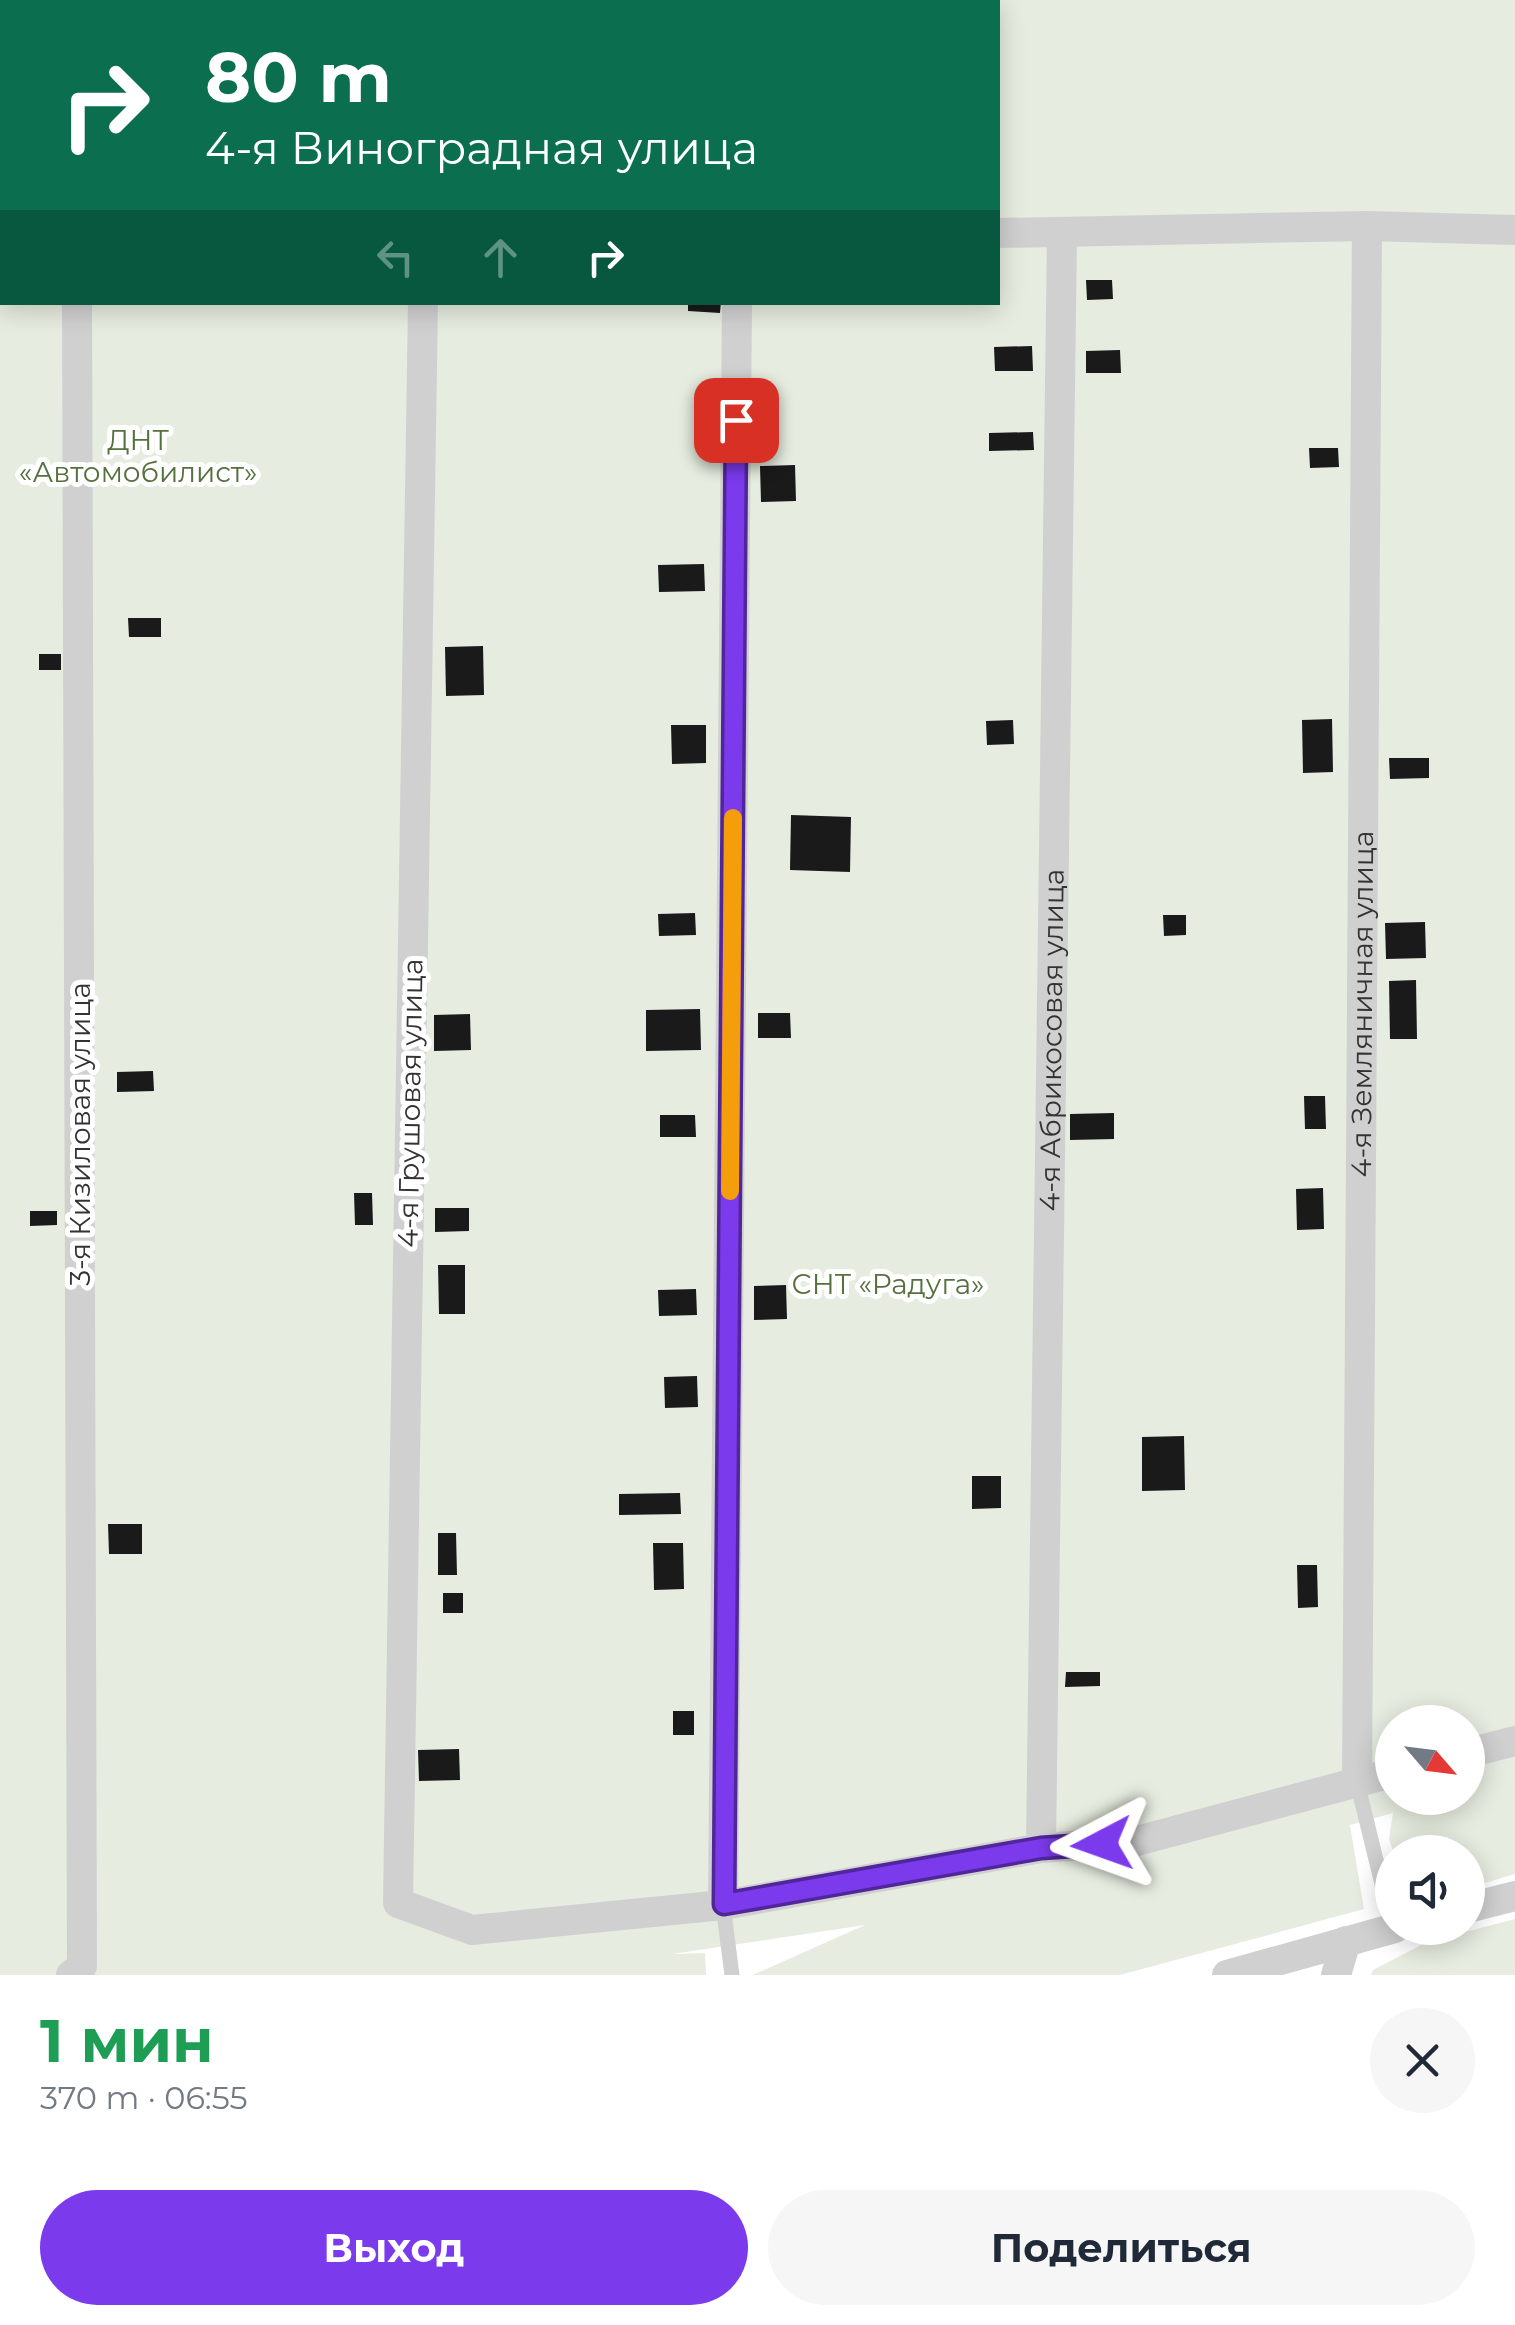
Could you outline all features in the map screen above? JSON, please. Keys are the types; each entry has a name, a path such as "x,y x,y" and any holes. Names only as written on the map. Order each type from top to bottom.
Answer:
{"street":[{"path":"1000,233 1367,226 1515,230"},
{"name":"4-я Земляничная улица","path":"1357,1782 1367,226"},
{"name":"4-я Абрикосовая улица","path":"1041,1848 1062,233"},
{"name":"3-я Кизиловая улица","path":"76,1970 78,305"},
{"name":"4-я Грушовая улица","path":"423,305 398,1903 472,1930 724,1904"},
{"path":"737,305 724,1904 1041,1848 1133,1842 1375,1777"},
{"path":"1485,1748 1515,1740"},
{"path":"1485,1904 1515,1896"},
{"path":"1227,1975 1375,1932"},
{"path":"1336,1975 1346,1940"}],"lane":[{"path":"1357,1782 1375,1854"},
{"path":"724,1904 732,1975"}],"green space":[{"name":"СНТ «Радуга»","path":"1000,0 1515,0 1515,1874 1485,1883 1485,1835 1390,1835 1393,1815 1485,1815 1485,1705 1375,1705 1375,1815 1386,1815 1350,1825 1364,1909 1120,1975 753,1975 865,1925 672,1954 705,1953 706,1975 0,1975 0,305 1000,305"},
{"path":"1515,1919 1515,1975 1371,1975 1373,1970 1421,1945 1485,1945 1485,1927"}],"building":[{"path":"1086,280 1112,280 1113,299 1087,300"},
{"path":"688,305 721,305 720,313 688,311"},
{"path":"1032,346 1033,371 995,371 994,347"},
{"path":"1120,350 1121,373 1086,373 1086,351"},
{"path":"1033,432 1034,450 989,451 989,433"},
{"path":"1309,448 1338,448 1339,467 1310,468"},
{"path":"795,465 796,501 761,502 760,466"},
{"path":"704,564 705,591 659,592 658,565"},
{"path":"128,618 161,618 161,637 129,637"},
{"path":"483,646 484,695 446,696 445,647"},
{"path":"39,654 61,654 61,670 39,670"},
{"path":"1332,719 1333,772 1303,773 1302,720"},
{"path":"1013,720 1014,744 987,745 986,721"},
{"path":"671,725 706,725 706,763 672,764"},
{"path":"1389,758 1429,758 1429,778 1390,779"},
{"path":"791,815 851,817 850,872 790,870"},
{"path":"695,913 696,935 659,936 658,914"},
{"path":"1163,915 1186,915 1186,935 1164,936"},
{"path":"1425,922 1426,958 1386,959 1385,923"},
{"path":"1416,980 1417,1039 1390,1039 1389,981"},
{"path":"700,1009 701,1050 646,1051 646,1010"},
{"path":"758,1013 790,1013 791,1038 758,1038"},
{"path":"470,1014 471,1050 434,1051 434,1015"},
{"path":"153,1071 154,1091 117,1092 117,1072"},
{"path":"1304,1096 1325,1096 1326,1129 1305,1129"},
{"path":"1114,1113 1114,1139 1070,1140 1070,1114"},
{"path":"660,1115 695,1115 696,1137 660,1137"},
{"path":"1323,1188 1324,1229 1297,1230 1296,1189"},
{"path":"354,1193 372,1193 373,1225 355,1225"},
{"path":"435,1208 469,1208 469,1231 435,1232"},
{"path":"30,1211 57,1211 57,1225 30,1226"},
{"path":"438,1265 465,1265 465,1314 439,1314"},
{"path":"786,1285 787,1319 754,1320 754,1286"},
{"path":"696,1289 697,1315 659,1316 658,1290"},
{"path":"697,1376 698,1407 665,1408 664,1377"},
{"path":"1184,1436 1185,1490 1142,1491 1142,1437"},
{"path":"972,1476 1001,1476 1001,1508 972,1509"},
{"path":"680,1493 681,1514 619,1515 619,1494"},
{"path":"108,1524 142,1524 142,1554 109,1554"},
{"path":"438,1533 456,1533 457,1575 438,1575"},
{"path":"653,1543 683,1543 684,1589 654,1590"},
{"path":"1297,1565 1317,1565 1318,1607 1298,1608"},
{"path":"443,1593 463,1593 463,1613 443,1613"},
{"path":"1066,1672 1100,1672 1100,1686 1065,1687"},
{"path":"673,1711 694,1711 694,1735 673,1735"},
{"path":"459,1749 460,1780 419,1781 418,1750"}],"slow traffic":[{"path":"730,1191 733,818"}],"route":[{"path":"736,420 724,1904 1041,1848 1102,1844"}],"park label":[{"name":"ДНТ «Автомобилист»","path":"138,456"}]}
